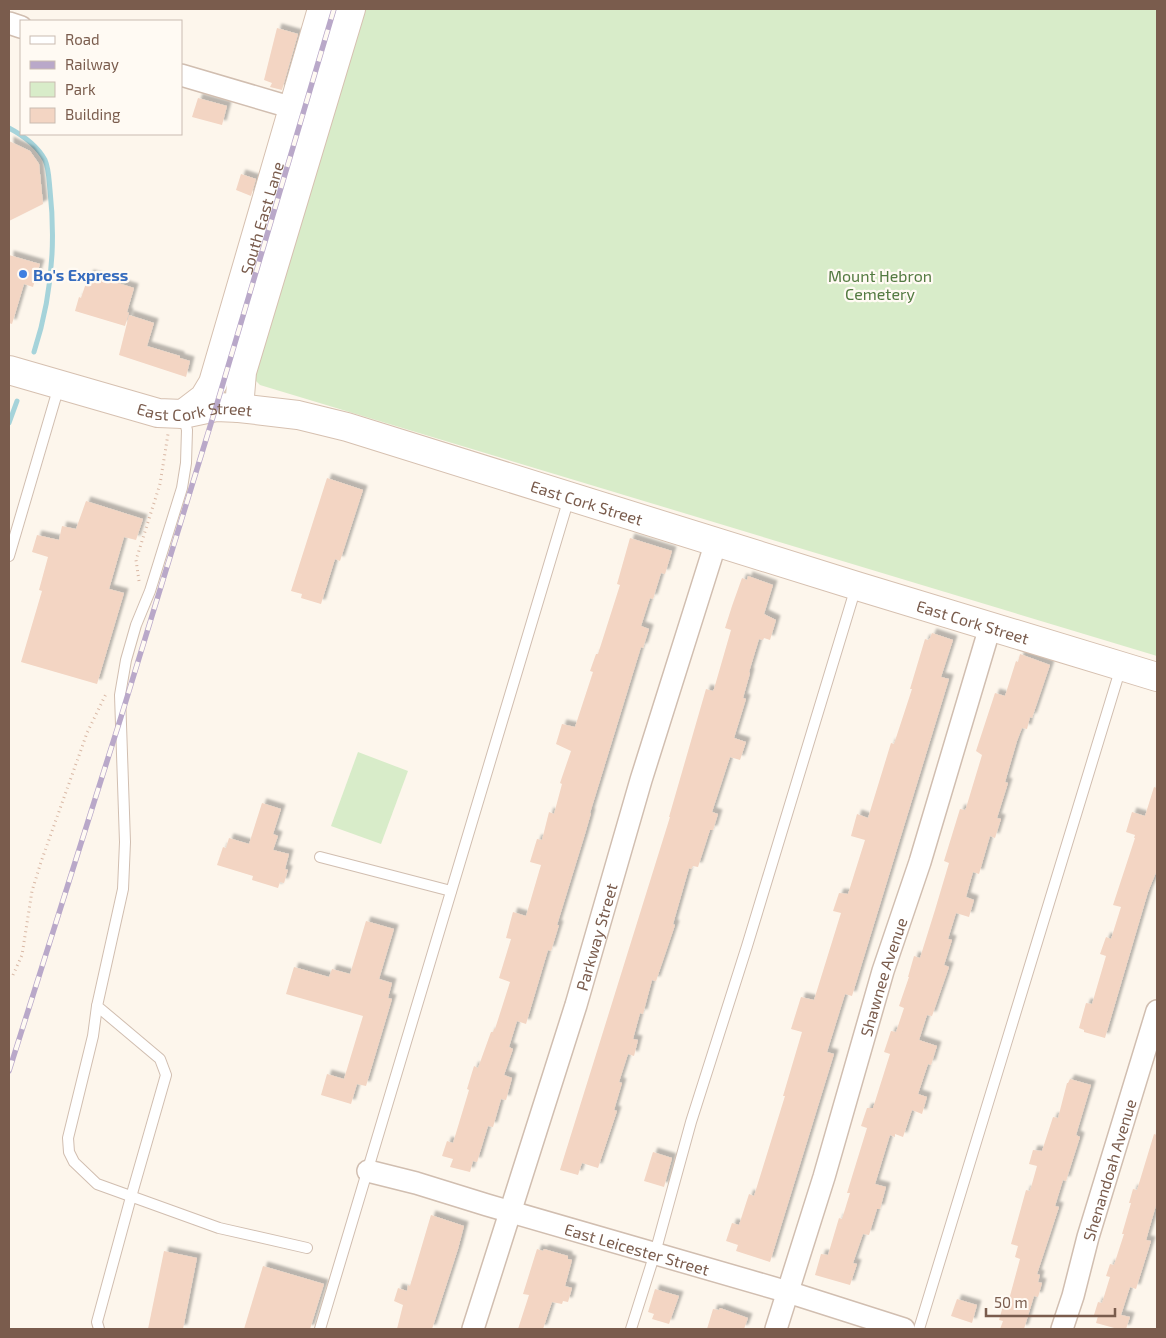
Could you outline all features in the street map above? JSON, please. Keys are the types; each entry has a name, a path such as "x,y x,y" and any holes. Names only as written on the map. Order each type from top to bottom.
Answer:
{"main road":[{"name":"South East Lane","path":"175,414 204,398 212,383 322,9"},
{"name":"South East Lane","path":"240,408 242,372 351,9"},
{"name":"East Cork Street","path":"9,370 141,409 175,414 216,407 240,408 298,415 348,427 573,499 1157,677"}],"street":[{"path":"182,75 293,108"},
{"name":"Parkway Street","path":"473,1329 576,1005 641,780 716,542"},
{"name":"Shawnee Avenue","path":"776,1329 824,1177 883,971 920,862 990,627"},
{"name":"Shenandoah Avenue","path":"1062,1329 1157,1011"},
{"name":"East Leicester Street","path":"368,1171 416,1183 509,1212 788,1292 904,1329"}],"lane":[{"path":"9,556 59,385"},
{"path":"175,414 187,430 186,463 182,488 126,660 120,695 125,842 123,889 68,1138 69,1152 74,1162 96,1184 219,1228 306,1248"},
{"path":"320,1329 566,508 573,499"},
{"path":"631,1329 691,1122 857,586"},
{"path":"919,1329 1121,666"},
{"path":"320,857 452,891"},
{"path":"97,1006 160,1059 166,1075 97,1322 98,1329"}],"path":[{"path":"140,588 136,560 162,471 168,435 175,414"},
{"path":"13,976 22,955 30,900 41,862 87,733 106,693"}],"green space":[{"name":"Mount Hebron Cemetery","path":"362,9 1157,9 1157,656 260,385 254,379 254,368"},
{"path":"358,752 408,771 381,844 331,826"}],"building":[{"path":"277,28 298,34 282,90 270,87 272,83 264,80"},
{"path":"198,98 227,106 222,125 192,117"},
{"path":"9,141 30,151 39,164 43,204 9,221"},
{"path":"241,174 256,179 251,196 236,190"},
{"name":"Bo's Express","path":"9,255 40,264 33,287 24,284 12,324 9,323"},
{"path":"89,274 134,288 125,326 75,311"},
{"path":"129,315 154,323 147,346 190,361 186,377 119,355"},
{"path":"327,478 363,490 340,561 335,559 321,604 301,598 302,594 291,591"},
{"path":"86,501 143,519 136,540 124,537 109,589 124,593 97,684 21,662 42,591 39,590 48,557 32,552 37,535 59,540 62,526 76,529"},
{"path":"630,538 672,551 665,574 661,573 653,599 650,598 641,626 649,629 643,648 641,647 590,813 551,951 548,950 526,1024 517,1021 509,1047 513,1049 504,1075 512,1078 506,1100 501,1099 493,1127 488,1126 477,1162 473,1161 470,1172 450,1167 453,1159 442,1156 447,1141 453,1143 474,1066 478,1068 491,1032 495,1029 510,982 499,978 511,939 506,938 513,912 526,916 541,865 530,862 537,839 542,840 549,812 554,814 562,784 560,783 571,751 556,744 562,724 575,727 593,672 590,671 596,654 598,654 620,585 617,584"},
{"path":"748,576 773,585 764,614 776,620 770,640 759,639 749,672 743,698 746,699 734,738 746,742 740,760 730,757 712,812 718,814 713,830 710,830 698,867 693,866 691,869 689,868 673,924 675,925 656,981 652,980 643,1014 640,1013 633,1039 638,1040 634,1056 628,1054 619,1082 622,1083 614,1110 617,1111 598,1168 582,1163 578,1175 560,1170 670,817 706,689 713,691 714,689 731,630 725,628 742,578 747,580"},
{"path":"932,633 953,640 941,677 949,679 852,996 845,994 827,1052 834,1054 770,1262 736,1251 738,1245 726,1241 732,1223 739,1225 749,1194 754,1196 785,1096 783,1096 802,1032 791,1029 801,997 814,1000 841,913 833,911 839,893 848,894 865,840 851,836 857,814 868,818 891,743 894,744 912,689 910,689 925,639 928,640"},
{"path":"1020,654 1050,665 1032,718 1030,717 1027,729 1022,728 1017,741 1005,782 1008,783 997,818 1001,819 995,838 990,836 979,874 973,872 966,897 974,900 969,917 956,913 948,939 952,940 944,965 949,967 932,1016 927,1015 919,1040 937,1046 931,1065 928,1064 918,1094 927,1097 922,1114 912,1110 903,1137 895,1134 895,1137 890,1135 875,1184 886,1187 880,1209 877,1209 869,1235 863,1234 853,1263 857,1264 850,1285 815,1275 821,1254 828,1255 839,1218 842,1219 850,1193 847,1193 867,1128 861,1126 867,1108 873,1108 890,1054 884,1052 891,1031 896,1032 904,1008 899,1006 914,956 920,958 935,910 949,863 944,861 960,809 965,810 966,808 982,755 976,751 995,693 1005,696"},
{"path":"1154,787 1157,788 1157,870 1148,892 1105,1038 1084,1032 1084,1030 1079,1028 1086,1003 1092,1004 1106,956 1100,954 1106,937 1111,939 1121,907 1113,905 1135,838 1135,835 1126,832 1132,812 1145,816"},
{"path":"262,803 281,809 273,834 278,836 273,850 289,854 285,869 288,870 284,883 280,882 278,888 252,880 253,876 217,865 223,847 226,848 229,838 249,844"},
{"path":"366,921 394,929 379,979 392,983 388,998 392,999 366,1086 357,1084 351,1104 321,1095 327,1074 344,1079 363,1016 286,994 294,967 329,977 332,969 350,974"},
{"path":"1070,1079 1091,1085 1076,1135 1080,1137 1066,1181 1063,1180 1055,1206 1059,1207 1037,1274 1040,1275 1038,1282 1042,1283 1038,1297 1034,1296 1024,1329 1000,1329 1003,1321 999,1320 1003,1306 1007,1307 1020,1259 1015,1257 1018,1246 1011,1244 1026,1190 1030,1191 1037,1166 1029,1164 1033,1150 1042,1151 1053,1117 1058,1118 1067,1083"},
{"path":"1154,1134 1157,1135 1157,1202 1146,1240 1151,1241 1136,1289 1130,1287 1121,1315 1130,1317 1126,1329 1118,1329 1096,1323 1098,1316 1094,1315 1098,1302 1102,1303 1110,1277 1106,1276 1110,1264 1114,1265 1124,1234 1122,1234 1133,1189 1137,1190"},
{"path":"653,1152 672,1158 664,1187 644,1181"},
{"path":"431,1215 464,1226 458,1249 432,1329 397,1329 403,1305 394,1301 398,1288 407,1291 408,1285 410,1286"},
{"path":"537,1249 543,1251 544,1249 568,1256 568,1259 572,1260 565,1286 572,1288 568,1302 563,1301 562,1304 552,1302 543,1329 518,1329 529,1295 523,1294"},
{"path":"164,1251 197,1258 183,1329 148,1329"},
{"path":"263,1266 324,1284 310,1329 244,1329"},
{"path":"655,1289 679,1296 669,1324 652,1319 654,1314 648,1312"},
{"path":"957,1299 977,1305 972,1323 951,1316"},
{"path":"720,1308 748,1318 744,1329 707,1329 713,1309 719,1310"}],"waterway":[{"path":"9,128 20,135"},
{"path":"20,135 34,145 45,160 49,175 52,211 51,272 45,312 34,352"},
{"path":"9,423 17,401"}],"railway":[{"path":"9,1071 121,717 216,407 334,9"}],"place":[{"name":"Bo's Express","path":"23,274"}]}
